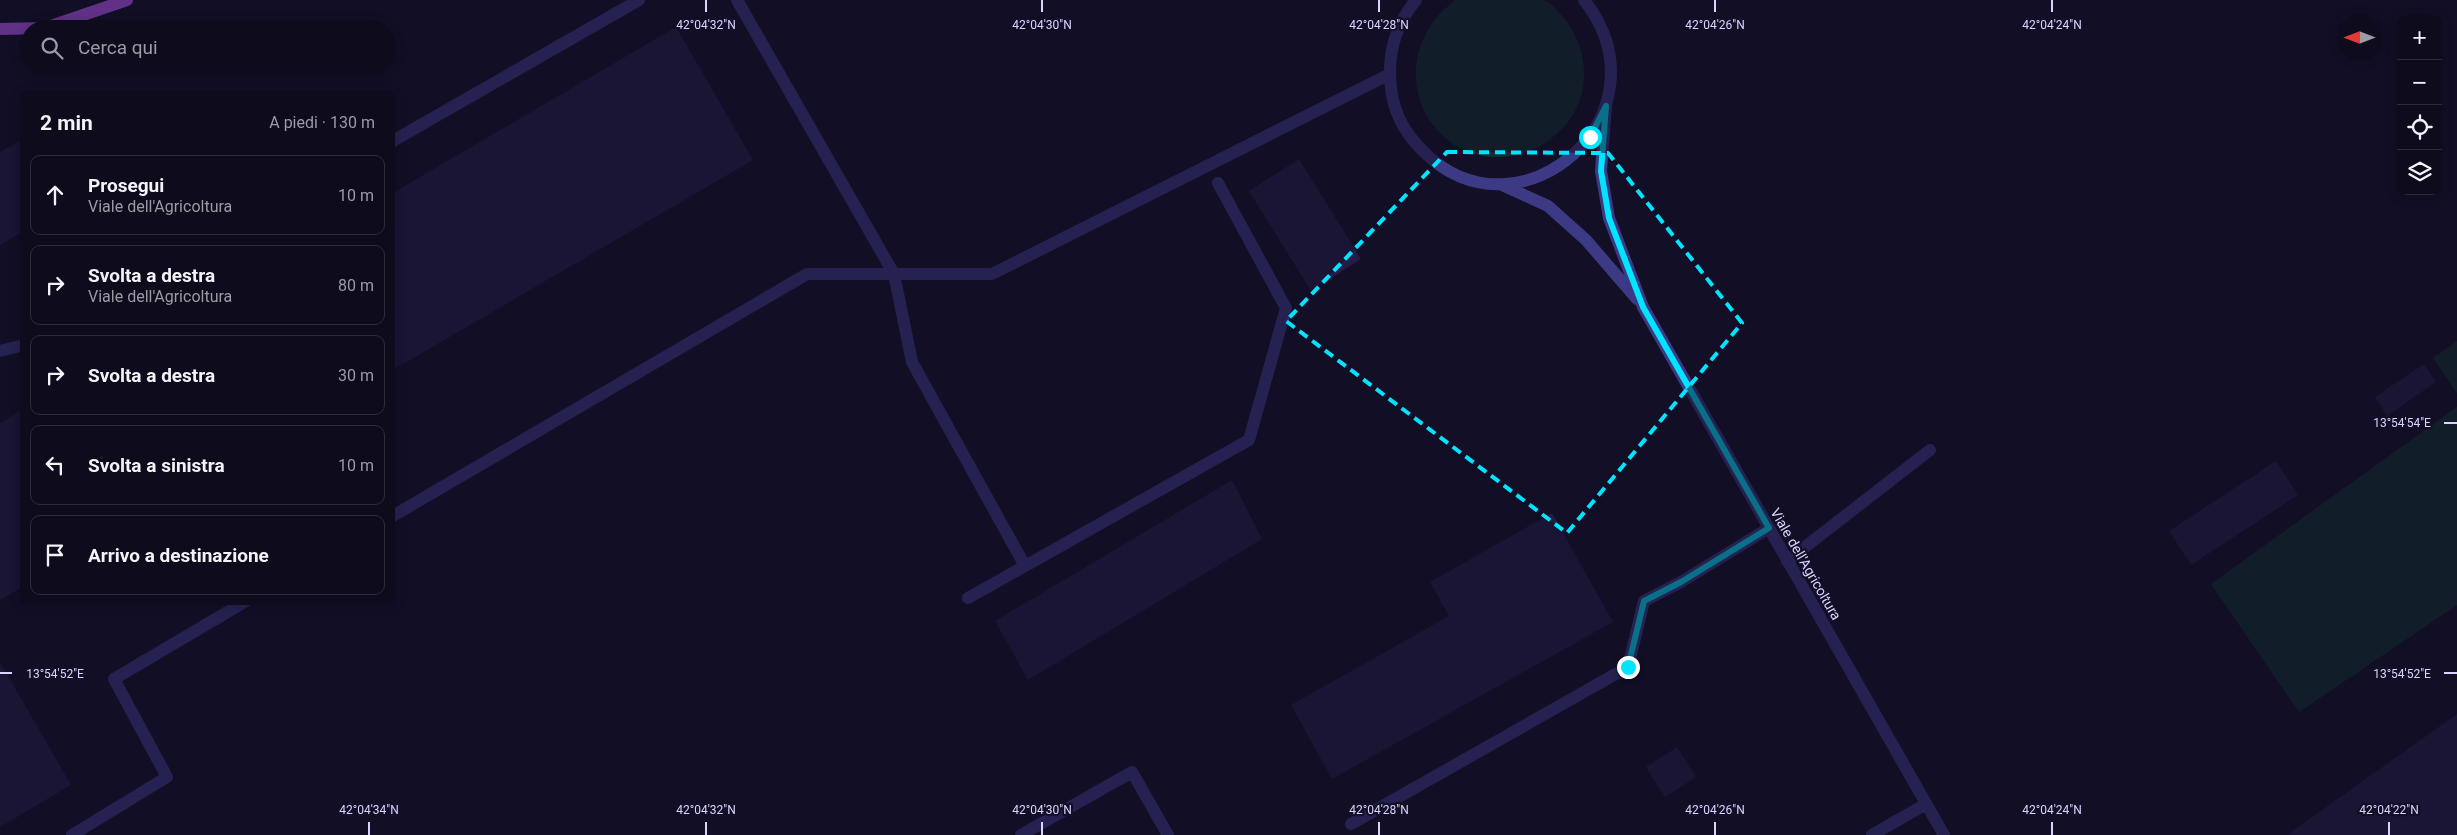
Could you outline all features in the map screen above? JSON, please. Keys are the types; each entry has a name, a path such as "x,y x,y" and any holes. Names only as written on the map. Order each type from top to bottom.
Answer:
{"main road":[{"path":"68,20 127,0"},
{"path":"0,29 20,29"}],"street":[{"path":"395,140 639,0"},
{"path":"737,0 894,274 912,362 1025,566"},
{"name":"Viale dell'Agricoltura","path":"1416,0 1406,13 1392,42 1388,75 1394,109 1411,140 1435,164 1466,179 1500,184 1548,206 1586,240 1643,307"},
{"name":"Viale dell'Agricoltura","path":"1584,0 1595,14 1608,44 1612,75 1606,106 1601,171 1609,218 1643,307 1944,835"},
{"path":"1595,14 1598,0"},
{"path":"395,515 807,274 992,274 1388,75"},
{"name":"Viale dell'Agricoltura","path":"1500,184 1535,179 1566,163 1590,137 1606,106"},
{"path":"968,598 1249,440 1286,308 1218,183"},
{"path":"0,351 20,346"},
{"path":"1788,561 1930,450"},
{"path":"1351,824 1628,667 1644,601 1681,582 1769,528"},
{"path":"72,835 167,777 114,679 239,605"},
{"path":"1021,835 1132,772 1168,835"},
{"path":"1872,835 1926,804"}],"highlighted area":[{"path":"1447,152 1608,153 1742,323 1567,533 1286,321"}],"green space":[{"path":"1456,0 1543,0 1554,7 1571,28 1582,53 1584,80 1582,94 1570,119 1558,133 1543,144 1526,152 1509,156 1491,157 1473,153 1456,146 1441,134 1428,118 1420,101 1416,82 1421,45 1429,28 1441,13"},
{"path":"2457,341 2457,393 2433,358"},
{"path":"2457,407 2457,605 2299,712 2211,584"}],"building":[{"path":"676,27 753,160 395,369 395,192"},
{"path":"20,141 20,233 0,245 0,152"},
{"path":"1299,159 1361,259 1311,291 1249,191"},
{"path":"2424,364 2436,382 2387,416 2375,397"},
{"path":"20,411 20,588 0,600 0,423"},
{"path":"2276,461 2298,495 2191,565 2169,531"},
{"path":"1232,480 1262,539 1028,680 995,621"},
{"path":"1552,513 1613,622 1332,779 1291,705 1449,616 1430,582"},
{"path":"0,662 71,785 0,827"},
{"path":"2457,714 2457,835 2287,835"},
{"path":"1677,747 1696,777 1665,797 1646,767"}],"route":[{"path":"1590,137 1606,106 1601,171 1609,218 1643,307 1769,528 1681,582 1644,601 1628,667"}]}
